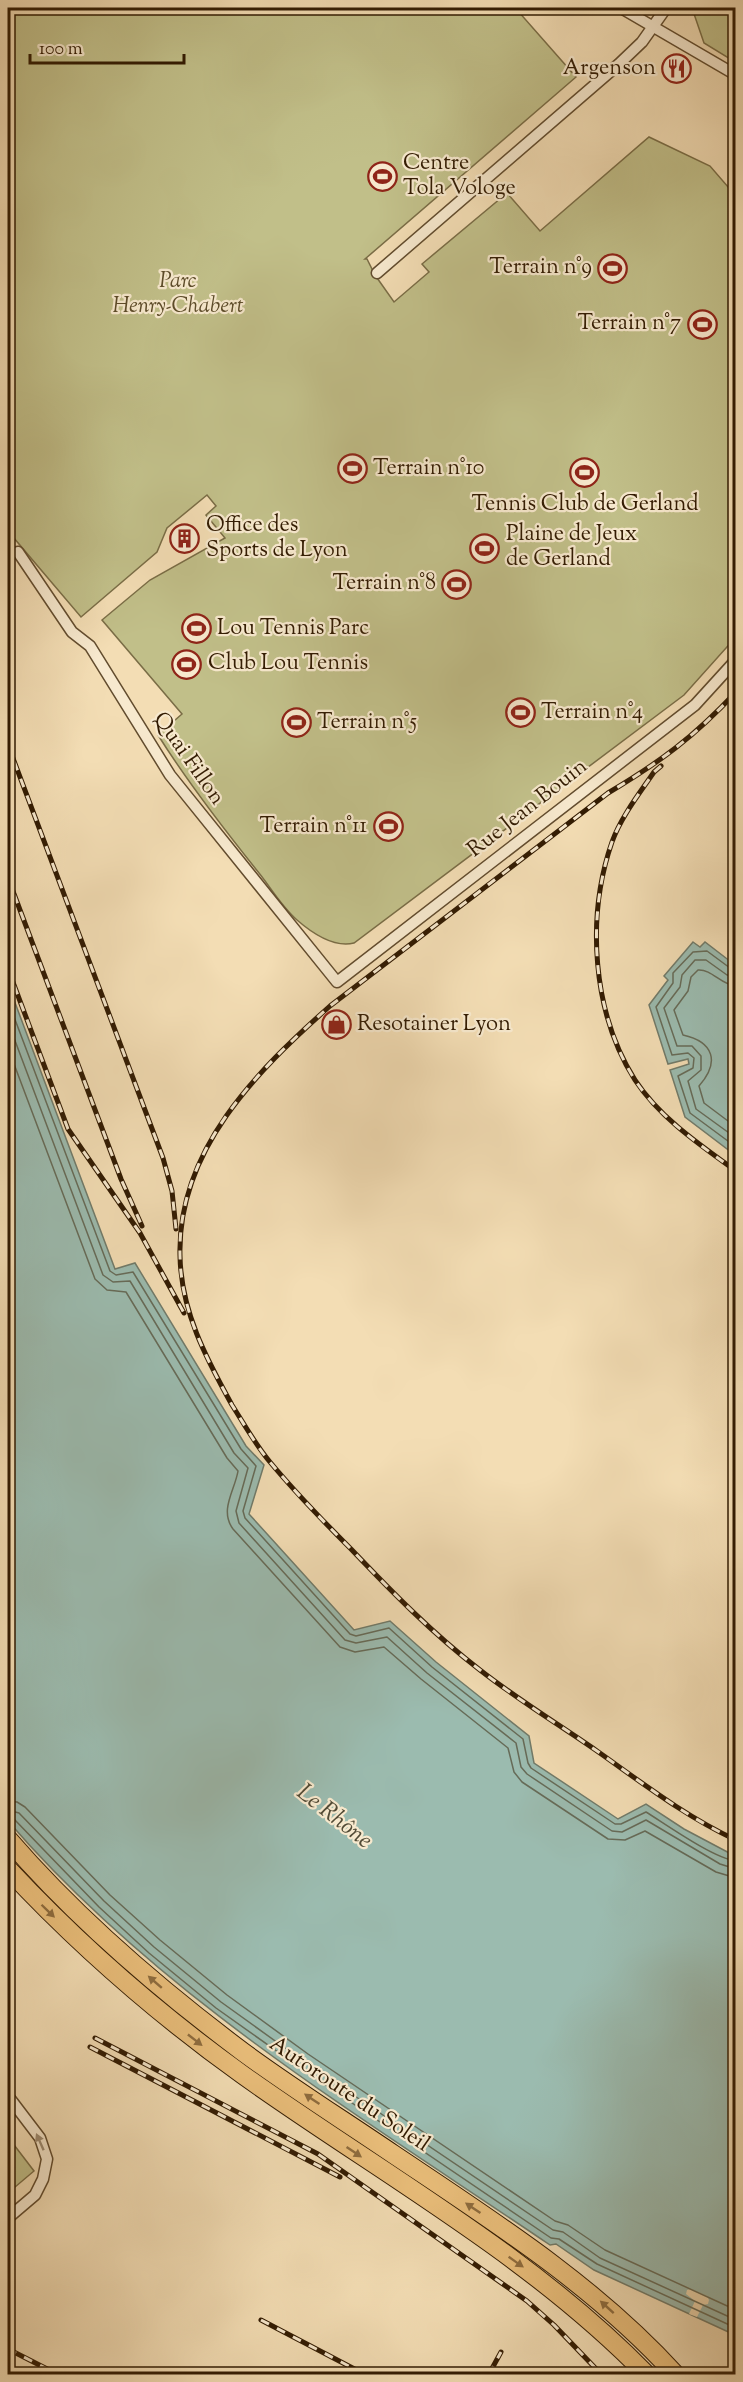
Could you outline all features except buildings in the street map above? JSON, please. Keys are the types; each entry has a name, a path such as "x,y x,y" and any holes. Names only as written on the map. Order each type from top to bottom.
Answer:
{"highway":[{"name":"Autoroute du Soleil","path":"8,1839 94,1928 203,2022 290,2084 537,2251 592,2293 675,2374"},
{"name":"Autoroute du Soleil","path":"8,1869 95,1956 183,2031 276,2099 534,2275 591,2321 646,2374"},
{"path":"640,2338 680,2374"}],"street":[{"path":"621,8 735,75"},
{"path":"377,273 619,64 642,42 666,8"},
{"name":"Quai Fillon","path":"18,552 72,632 90,646 171,775 337,982"},
{"name":"Rue Jean Bouin","path":"337,982 694,705 735,660"},
{"path":"8,2096 40,2138 47,2159 43,2179 34,2195 8,2218"}],"green space":[{"name":"Parc Henry-Chabert","path":"8,8 513,8 518,11 576,77 365,259 394,302 429,272 422,264 507,193 540,231 649,137 710,166 735,195 735,638 684,695 354,943 331,941 309,930 292,915 263,879 206,805 158,735 182,714 102,620 150,580 225,538 206,515 216,506 207,495 167,528 157,552 81,617 13,537 8,539"},
{"path":"692,8 735,8 735,62 704,43"},
{"path":"8,2137 34,2171 8,2193"}],"water":[{"path":"693,942 700,947 705,942 735,965 735,1155 685,1117 670,1070 689,1064 688,1059 668,1064 649,1005 668,980 664,976"},
{"name":"Le Rhône","path":"8,984 115,1269 135,1263 246,1446 264,1465 249,1514 354,1630 390,1621 436,1662 529,1736 534,1763 618,1819 646,1804 684,1829 735,1856 735,2335 594,2270 556,2244 550,2245 264,2050 130,1943 67,1884 8,1821"}],"pier":[{"path":"691,2289 707,2296 709,2300 708,2304 703,2305 697,2317 689,2314 695,2301 686,2294 687,2290"}],"railway":[{"path":"736,692 676,748 608,793 330,1006 275,1058 226,1116 207,1147 192,1181 183,1217 180,1256 181,1276 190,1315 204,1352 222,1387 245,1427 265,1455 320,1517 413,1612 480,1670 664,1798 699,1821 736,1840"},
{"path":"8,745 163,1158 172,1191 176,1229"},
{"path":"661,766 654,772 620,824 604,871 597,932 602,995 621,1053 645,1094 668,1119 736,1171"},
{"path":"8,878 121,1179 142,1226"},
{"path":"8,969 68,1129 140,1233 184,1313"},
{"path":"95,2038 318,2154 527,2301 554,2325 601,2374"},
{"path":"90,2047 340,2177"},
{"path":"261,2320 364,2374"},
{"path":"8,2349 57,2374"},
{"path":"489,2374 501,2352"}],"place":[{"name":"Argenson","path":"677,69"},
{"name":"Centre Tola Vologe","path":"382,177"},
{"name":"Terrain n°9","path":"613,268"},
{"name":"Terrain n°7","path":"702,324"},
{"name":"Terrain n°10","path":"352,469"},
{"name":"Tennis Club de Gerland","path":"585,473"},
{"name":"Office des Sports de Lyon","path":"185,539"},
{"name":"Plaine de Jeux de Gerland","path":"485,548"},
{"name":"Terrain n°8","path":"457,584"},
{"name":"Lou Tennis Parc","path":"196,629"},
{"name":"Club Lou Tennis","path":"187,664"},
{"name":"Terrain n°4","path":"520,713"},
{"name":"Terrain n°5","path":"296,723"},
{"name":"Terrain n°11","path":"388,827"},
{"name":"Resotainer Lyon","path":"336,1025"}]}
